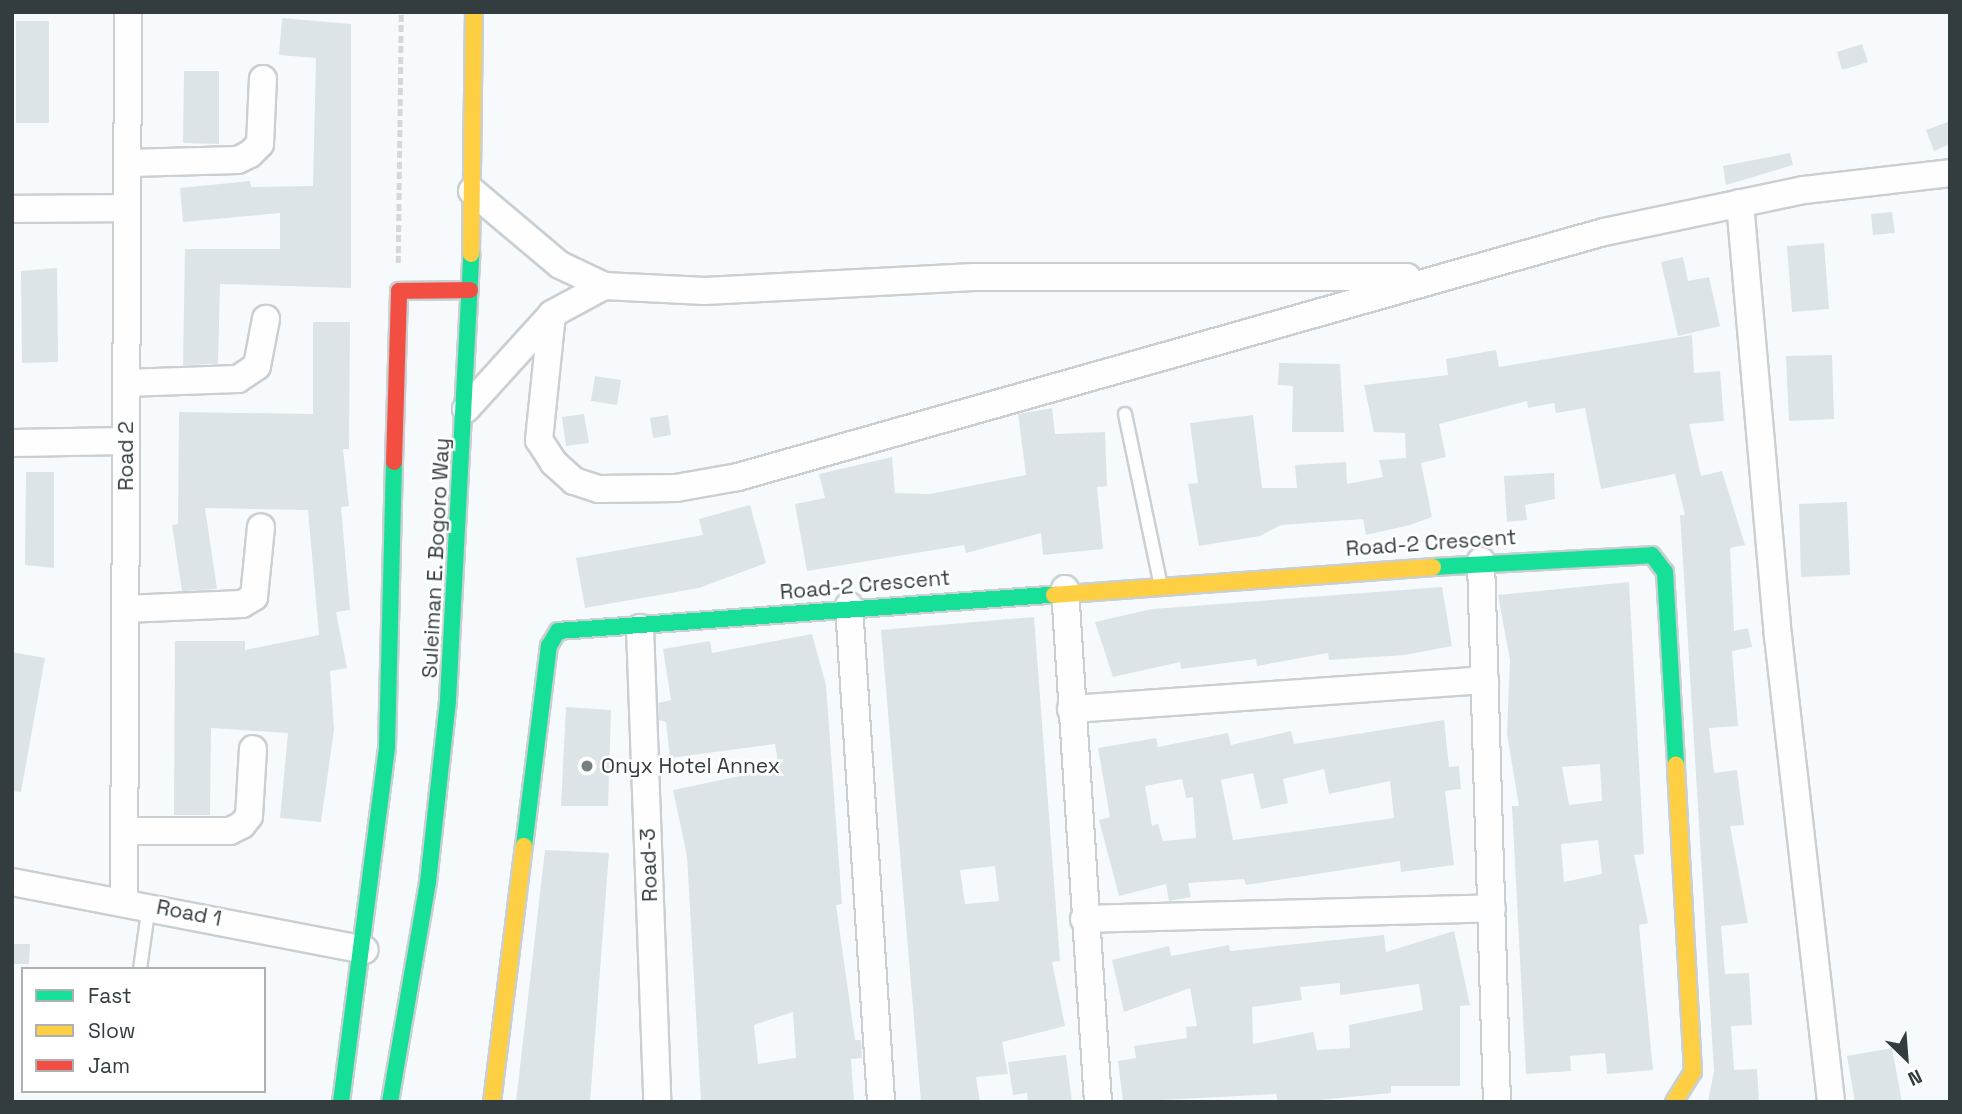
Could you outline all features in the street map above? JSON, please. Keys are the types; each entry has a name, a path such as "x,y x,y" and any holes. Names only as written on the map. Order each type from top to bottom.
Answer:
{"street":[{"name":"Road 2","path":"128,12 124,831 136,902"},
{"name":"Suleiman E. Bogoro Way","path":"390,1102 410,1004 447,713 466,409 474,12"},
{"path":"128,163 250,154 260,144 263,79"},
{"path":"552,314 539,440 554,464 574,481 599,489 676,488 738,477 1604,232 1740,203 1950,173"},
{"path":"472,191 560,265 604,286 705,290 974,277 1447,276"},
{"path":"1740,203 1778,636 1831,1102"},
{"path":"12,208 127,208"},
{"path":"466,409 552,314 604,286"},
{"path":"398,291 470,290"},
{"name":"Suleiman E. Bogoro Way","path":"341,1102 365,950 396,599 398,291"},
{"path":"127,383 237,379 257,366 266,319"},
{"path":"12,443 126,441"},
{"path":"125,609 242,604 254,597 261,527"},
{"name":"Road-2 Crescent","path":"492,1102 550,646 558,631 571,626 640,628 849,606 1065,589 1481,561 1652,555 1665,572 1693,1072 1676,1101"},
{"path":"1481,561 1497,1102"},
{"path":"1065,589 1084,919 1098,1102"},
{"path":"849,606 881,1102"},
{"name":"Road-3","path":"640,628 657,1102"},
{"path":"1072,709 1485,680"},
{"path":"124,831 230,831 242,825 249,816 253,749"},
{"name":"Road 1","path":"12,882 136,902 365,950"},
{"path":"1084,919 1492,908"}],"lane":[{"path":"1125,414 1160,583"},
{"path":"136,902 140,967"}],"path":[{"path":"398,291 401,12"}],"building":[{"path":"282,18 351,24 351,288 220,284 218,364 183,365 185,249 280,249 280,213 183,222 180,188 250,181 251,187 313,186 316,58 279,55"},
{"path":"16,21 49,21 49,123 16,123"},
{"path":"1862,44 1868,62 1842,70 1837,52"},
{"path":"184,71 219,71 219,144 183,143"},
{"path":"1950,121 1950,144 1934,151 1926,130"},
{"path":"1790,153 1793,165 1726,185 1723,166"},
{"path":"1892,212 1895,233 1873,235 1871,214"},
{"path":"1824,243 1829,309 1792,312 1787,246"},
{"path":"1683,257 1688,281 1709,277 1720,326 1678,336 1661,262"},
{"path":"57,268 58,362 22,363 21,271"},
{"path":"313,322 350,322 349,449 343,449 349,506 341,507 350,610 336,612 347,668 330,671 334,730 321,822 280,818 288,733 211,728 210,815 174,815 175,641 245,641 245,650 319,635 308,510 205,508 217,589 182,591 172,525 178,524 179,412 313,414"},
{"path":"1692,335 1694,373 1720,371 1724,421 1689,424 1701,476 1722,471 1745,545 1730,548 1734,631 1748,628 1752,647 1732,651 1738,726 1709,728 1714,773 1737,770 1744,825 1730,826 1748,923 1721,926 1725,974 1749,973 1752,1025 1731,1026 1734,1070 1757,1069 1759,1102 1708,1102 1714,1071 1680,515 1685,515 1675,474 1601,489 1585,408 1556,413 1554,403 1528,408 1527,401 1439,424 1446,457 1421,463 1432,517 1410,525 1366,535 1363,519 1281,525 1260,536 1199,546 1188,484 1198,483 1190,423 1253,415 1262,488 1297,488 1295,465 1346,462 1347,484 1383,477 1379,460 1406,458 1405,433 1374,432 1364,385 1448,375 1446,359 1496,350 1499,367"},
{"path":"1832,355 1834,419 1789,421 1786,356"},
{"path":"1279,363 1340,364 1344,432 1292,432 1293,386 1278,385"},
{"path":"595,376 621,380 617,405 591,401"},
{"path":"1052,408 1055,434 1105,432 1107,486 1097,487 1103,549 1043,555 1041,533 966,553 964,545 807,571 795,504 825,498 819,474 892,457 895,493 930,494 1026,475 1018,414"},
{"path":"584,414 589,443 566,446 562,417"},
{"path":"668,415 671,435 653,438 650,418"},
{"path":"26,472 54,472 54,568 25,565"},
{"path":"1554,473 1555,499 1525,505 1527,520 1507,522 1504,476"},
{"path":"1847,502 1850,575 1801,577 1799,504"},
{"path":"750,505 766,563 699,588 585,608 576,558 703,535 699,519"},
{"path":"1629,582 1644,854 1634,855 1648,923 1639,925 1653,1070 1607,1074 1605,1053 1570,1056 1571,1071 1526,1074 1512,806 1519,806 1507,734 1510,660 1498,595","holes":["1600,764 1602,801 1569,805 1562,767","1598,840 1602,874 1564,882 1561,844"]},
{"path":"1442,587 1452,646 1405,655 1329,660 1328,653 1257,666 1256,659 1181,669 1180,662 1113,677 1095,622 1152,609"},
{"path":"1034,617 1060,961 1052,962 1065,1026 1002,1042 1008,1074 976,1077 980,1102 921,1102 881,630","holes":["995,866 999,901 965,904 960,870"]},
{"path":"812,634 826,685 842,904 836,905 855,1040 861,1040 862,1058 851,1059 854,1102 701,1102 687,856 673,790 779,768 775,744 670,758 666,722 659,720 658,703 671,700 663,649 710,641 712,653","holes":["793,1012 796,1058 758,1064 754,1025"]},
{"path":"12,652 45,658 21,792 12,791"},
{"name":"Onyx Hotel Annex","path":"566,707 611,710 608,806 561,806"},
{"path":"1444,720 1449,767 1459,766 1461,789 1445,791 1454,865 1401,872 1400,861 1246,885 1244,879 1188,883 1191,897 1169,901 1166,884 1119,896 1099,820 1110,817 1098,748 1156,738 1158,747 1228,733 1231,745 1291,731 1294,744","holes":["1324,769 1329,794 1390,781 1394,818 1233,840 1221,780 1253,773 1261,809 1288,803 1283,779","1182,779 1186,798 1193,797 1196,838 1163,841 1158,824 1152,826 1145,786"]},
{"path":"545,850 609,853 590,1102 516,1102"},
{"path":"1454,931 1470,1005 1460,1006 1460,1086 1391,1086 1391,1093 1299,1102 1278,1102 1276,1094 1123,1102 1118,1061 1136,1058 1134,1046 1187,1038 1186,1027 1197,1026 1190,988 1124,1012 1112,960 1169,946 1171,956 1229,945 1230,951 1384,935 1386,952","holes":["1340,983 1340,995 1419,984 1423,1010 1349,1025 1350,1048 1317,1050 1313,1032 1253,1044 1252,1007 1302,1000 1300,987"]},
{"path":"12,944 30,944 29,964 12,964"},
{"path":"1892,1048 1902,1102 1855,1102 1847,1056"},
{"path":"1066,1055 1072,1102 1028,1102 1027,1093 1013,1095 1008,1062"}],"traffic: fast":[{"path":"390,1102 428,882 448,700 471,254"},
{"path":"341,1102 387,747 394,462"},
{"path":"1433,567 1652,555 1665,572 1676,764"},
{"path":"524,846 549,646 558,631 1054,595"}],"traffic: slow":[{"path":"471,254 474,12"},
{"path":"1054,595 1433,567"},
{"path":"1674,1102 1693,1072 1676,764"},
{"path":"492,1102 524,846"}],"traffic: jam":[{"path":"394,462 399,291 470,290"}],"place":[{"name":"Onyx Hotel Annex","path":"587,766"}]}
